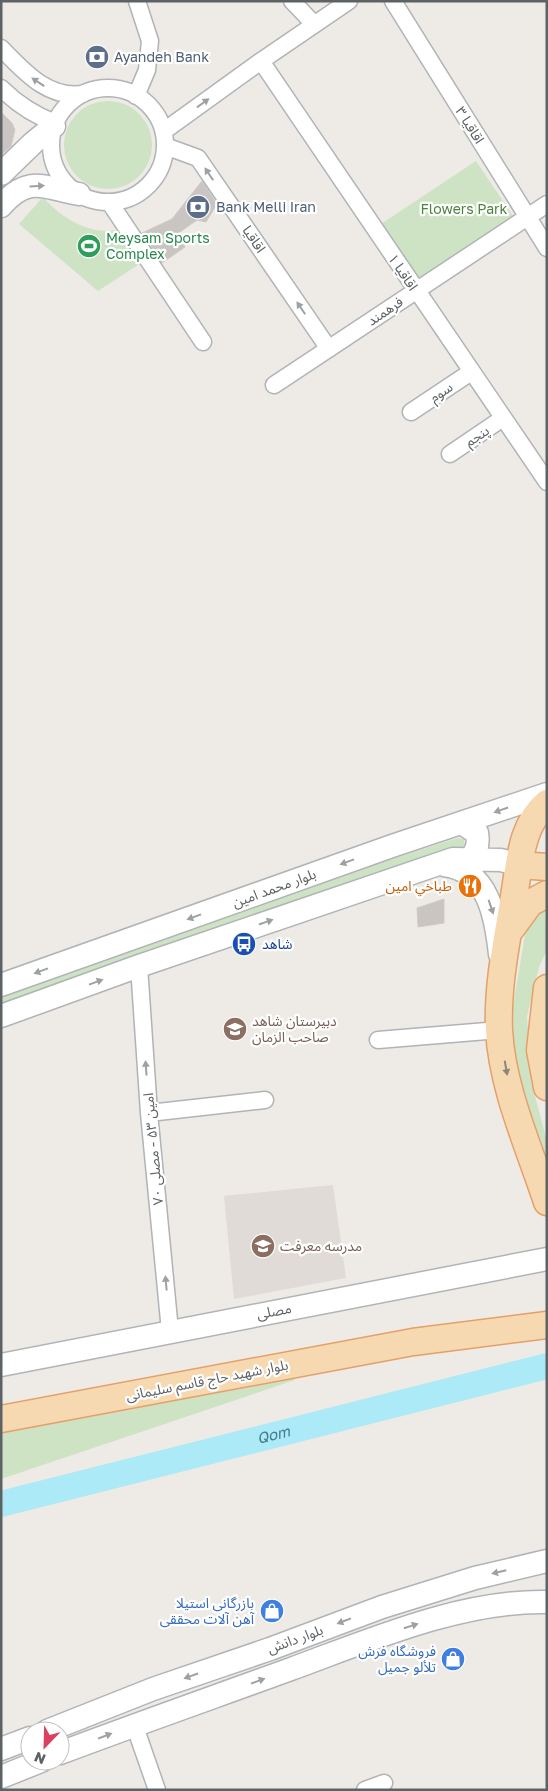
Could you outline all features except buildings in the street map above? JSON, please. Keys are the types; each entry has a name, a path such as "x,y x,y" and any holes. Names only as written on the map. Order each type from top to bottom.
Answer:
{"main road":[{"path":"1,174 33,142 55,125"},
{"path":"1,206 11,195 26,187 44,185 79,194"},
{"name":"بلوار محمد امین","path":"1,985 547,794"},
{"path":"547,803 536,812 527,830 519,866 502,967 499,1030 508,1084 547,1202"},
{"path":"462,823 477,833 479,841 475,854 469,860"},
{"path":"1,1016 139,966 453,859 501,860 519,866 547,867"},
{"path":"429,866 438,864 463,870 475,878 484,890 497,929 502,967"},
{"path":"508,934 530,903 540,896 547,894"},
{"path":"547,988 540,1050 547,1087"},
{"name":"مصلی","path":"1,1366 170,1331 547,1259"},
{"name":"بلوار شهید حاج قاسم سلیمانی","path":"413,1342 547,1307"},
{"name":"بلوار شهید حاج قاسم سلیمانی","path":"1,1419 413,1342 547,1325"},
{"name":"بلوار دانش","path":"70,1722 153,1689 270,1649 382,1607 475,1578 547,1561"},
{"name":"بلوار دانش","path":"70,1750 134,1724 412,1625 464,1612 530,1602 547,1602"},
{"path":"1,1749 20,1742"},
{"path":"4,1781 22,1771"}],"street":[{"path":"136,96 146,70 150,41 137,1"},
{"path":"292,1 314,24"},
{"path":"165,139 261,61 349,1"},
{"name":"اقاقیا ۳","path":"394,1 526,218 547,248"},
{"path":"1,48 30,78 48,89 69,96 110,88 136,96 152,109 165,139 161,168 149,185 131,198 110,203 94,201 79,194 64,182 54,165 51,146 55,125 70,102 83,94"},
{"name":"اقاقیا ۱","path":"261,61 547,482"},
{"path":"1,88 17,104 55,125"},
{"name":"اقاقیا","path":"165,139 198,158 329,348"},
{"path":"110,203 203,342"},
{"name":"فرهمند","path":"274,385 547,204"},
{"name":"سوم","path":"411,412 471,372"},
{"name":"پنجم","path":"450,454 503,418"},
{"name":"امین ۵۳ - مصلی ۷۰","path":"139,966 170,1331"},
{"path":"378,1040 499,1030"},
{"path":"150,1113 265,1100"},
{"path":"134,1724 157,1790"},
{"path":"364,1790 384,1783"}],"shaded area":[{"path":"333,1185 346,1278 234,1299 224,1196"}],"green space":[{"path":"108,101 125,105 139,114 148,128 152,145 148,162 139,176 125,185 108,189 91,185 77,176 68,162 64,145 68,128 77,114 91,105"},
{"name":"Flowers Park","path":"476,161 513,216 418,279 381,224"},
{"name":"Meysam Sports Complex","path":"43,197 50,205 77,224 99,230 121,229 144,261 98,291 19,224"},
{"path":"458,838 464,839 465,849 414,860 1,1010 1,997 333,878"},
{"path":"545,903 547,950 539,967 527,1016 531,1081 547,1141 547,1179 519,1083 514,1047 513,1006 526,929"},
{"path":"291,1368 295,1380 1,1479 1,1424"}],"waterway":[{"name":"Qom","path":"1,1504 547,1366"}],"place":[{"name":"Ayandeh Bank","path":"97,57"},
{"name":"Bank Melli Iran","path":"198,207"},
{"name":"Meysam Sports Complex","path":"89,246"},
{"name":"طباخي امين","path":"470,886"},
{"name":"شاهد","path":"244,944"},
{"name":"دبیرستان شاهد صاحب الزمان","path":"235,1029"},
{"name":"مدرسه معرفت","path":"263,1246"},
{"name":"بازرگانی استیلا آهن آلات محققی","path":"272,1611"},
{"name":"فروشگاه فرش تلألو جمیل","path":"453,1659"}]}
